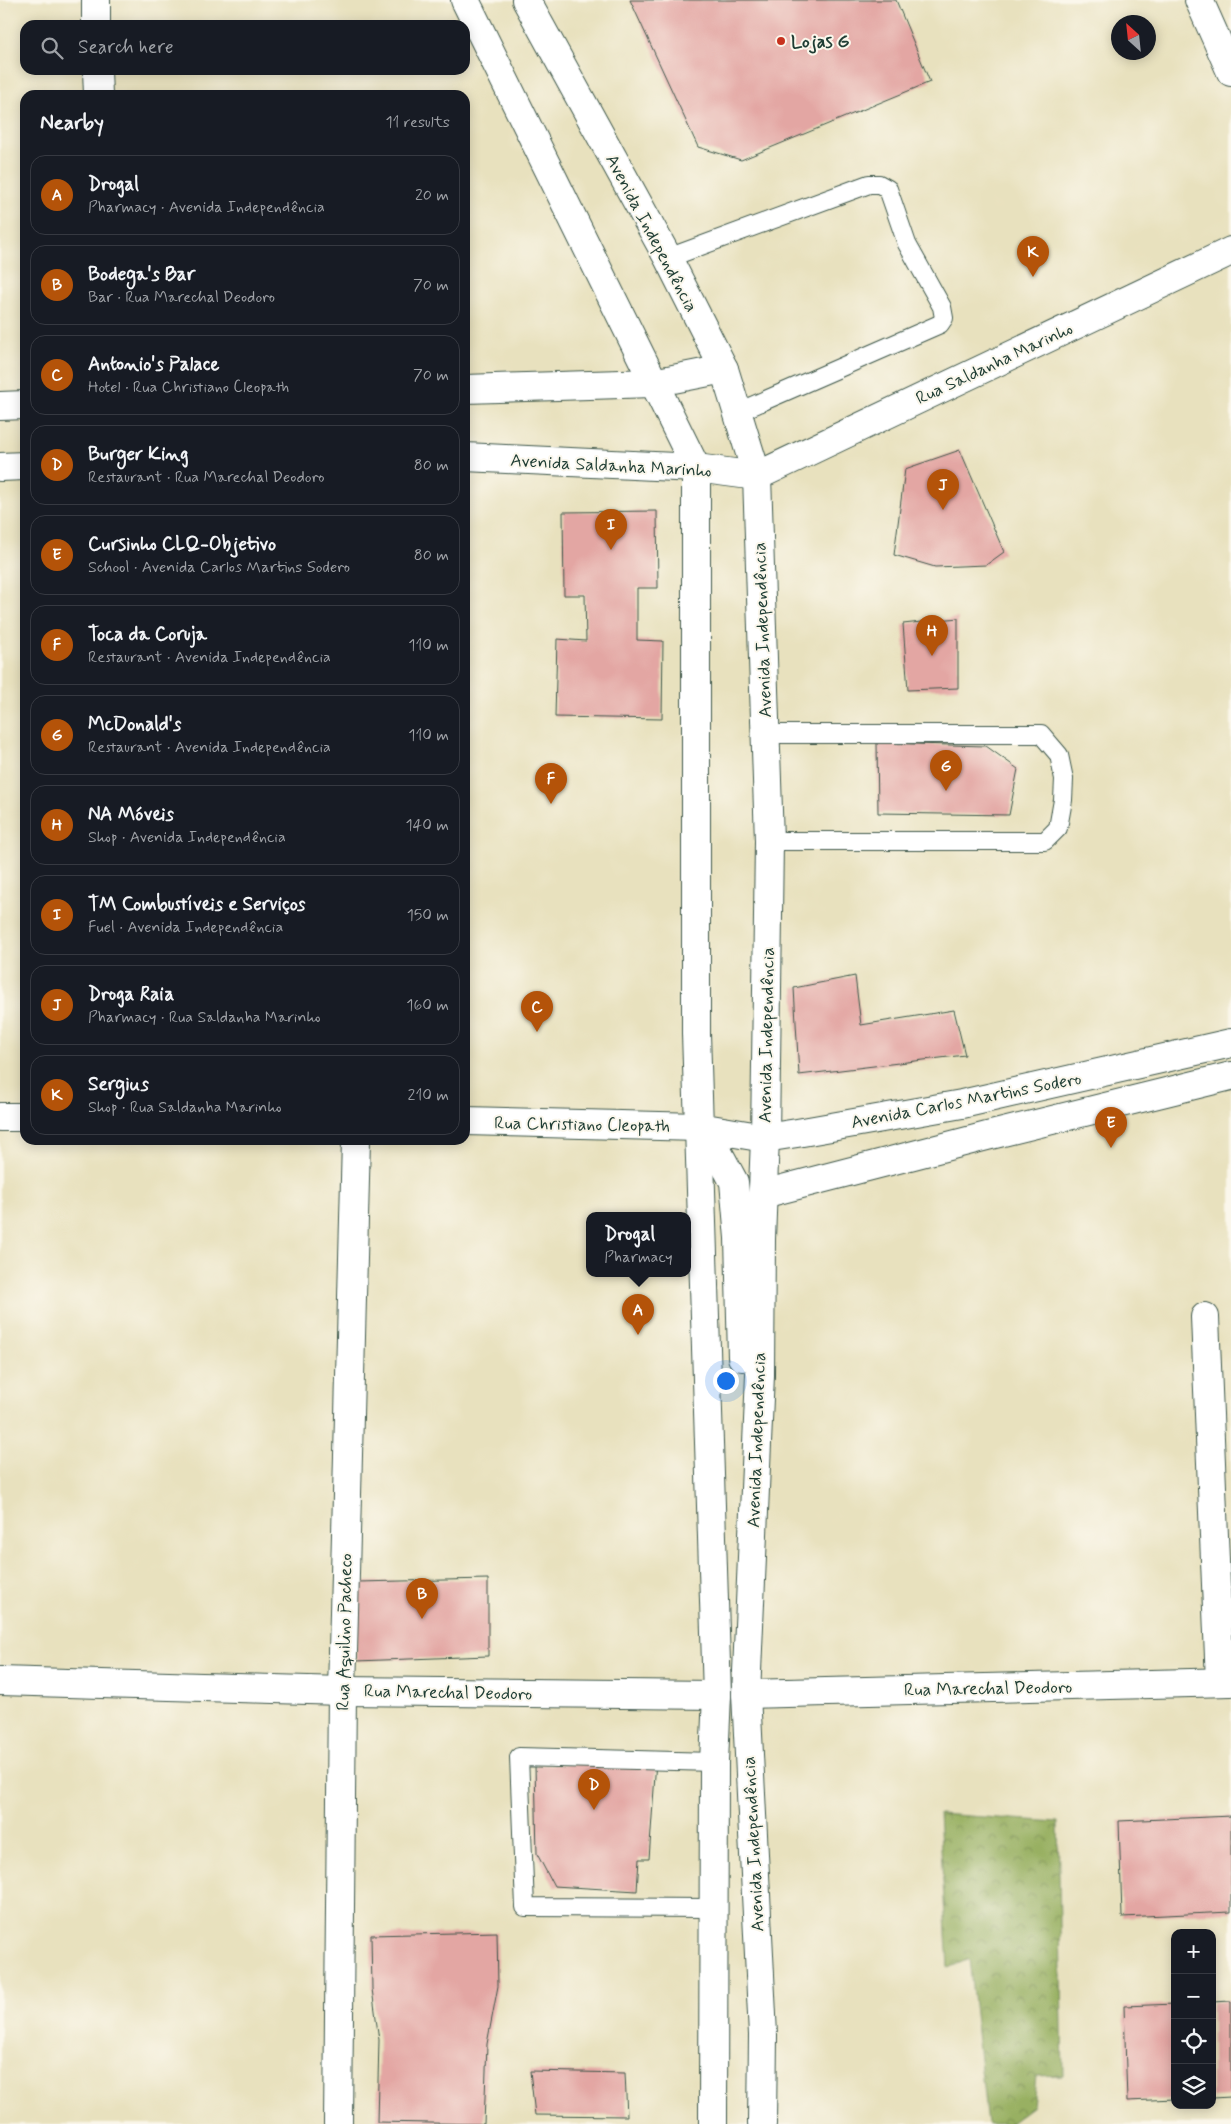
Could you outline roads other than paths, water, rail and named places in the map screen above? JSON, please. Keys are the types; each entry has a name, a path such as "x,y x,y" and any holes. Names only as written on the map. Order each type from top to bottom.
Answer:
{"main road":[{"path":"96,0 96,20"},
{"name":"Avenida Independência","path":"466,0 696,468 696,1033 717,1696 714,1762 713,2124"},
{"name":"Avenida Independência","path":"526,0 668,258 724,369 736,413 757,476 769,841 760,1375 746,1694 762,2035 762,2124"},
{"path":"1199,0 1231,72"},
{"path":"98,75 98,90"},
{"name":"Rua Saldanha Marinho","path":"757,476 1231,251"},
{"path":"470,389 653,382 724,369"},
{"path":"0,406 20,405"},
{"name":"Avenida Saldanha Marinho","path":"470,457 696,468 757,476"},
{"path":"0,467 20,466"},
{"name":"Avenida Carlos Martins Sodero","path":"698,1127 764,1138 962,1104 1231,1043"},
{"name":"Avenida Carlos Martins Sodero","path":"763,1194 1231,1076"},
{"path":"0,1117 20,1117"},
{"name":"Rua Christiano Cleopath","path":"470,1121 698,1127"},
{"path":"698,1127 718,1152 734,1182 739,1238 744,1434 749,1484 754,1494"},
{"name":"Rua Aquilino Pacheco","path":"338,2124 342,1691 356,1145"},
{"path":"1205,1317 1225,1682"},
{"name":"Rua Marechal Deodoro","path":"0,1681 342,1691 717,1696"},
{"name":"Rua Marechal Deodoro","path":"746,1694 1225,1682"}],"lane":[{"path":"668,258 869,184 879,184 888,189 907,244 942,307 944,318 940,324 736,413"},
{"path":"766,734 1041,734 1059,756 1064,778 1063,800 1058,828 1045,841 769,841"},
{"path":"714,1762 518,1756 525,1907 714,1908"}],"place":[{"name":"Lojas G","path":"781,41"},
{"name":"Sergius","path":"1033,277"},
{"name":"Droga Raia","path":"943,510"},
{"name":"TM Combustíveis e Serviços","path":"611,550"},
{"name":"NA Móveis","path":"932,656"},
{"name":"McDonald's","path":"946,791"},
{"name":"Toca da Coruja","path":"551,804"},
{"name":"Antonio's Palace","path":"537,1032"},
{"name":"Cursinho CLQ-Objetivo","path":"1111,1148"},
{"name":"Drogal","path":"638,1335"},
{"name":"Bodega's Bar","path":"422,1619"},
{"name":"Burger King","path":"594,1810"}]}
